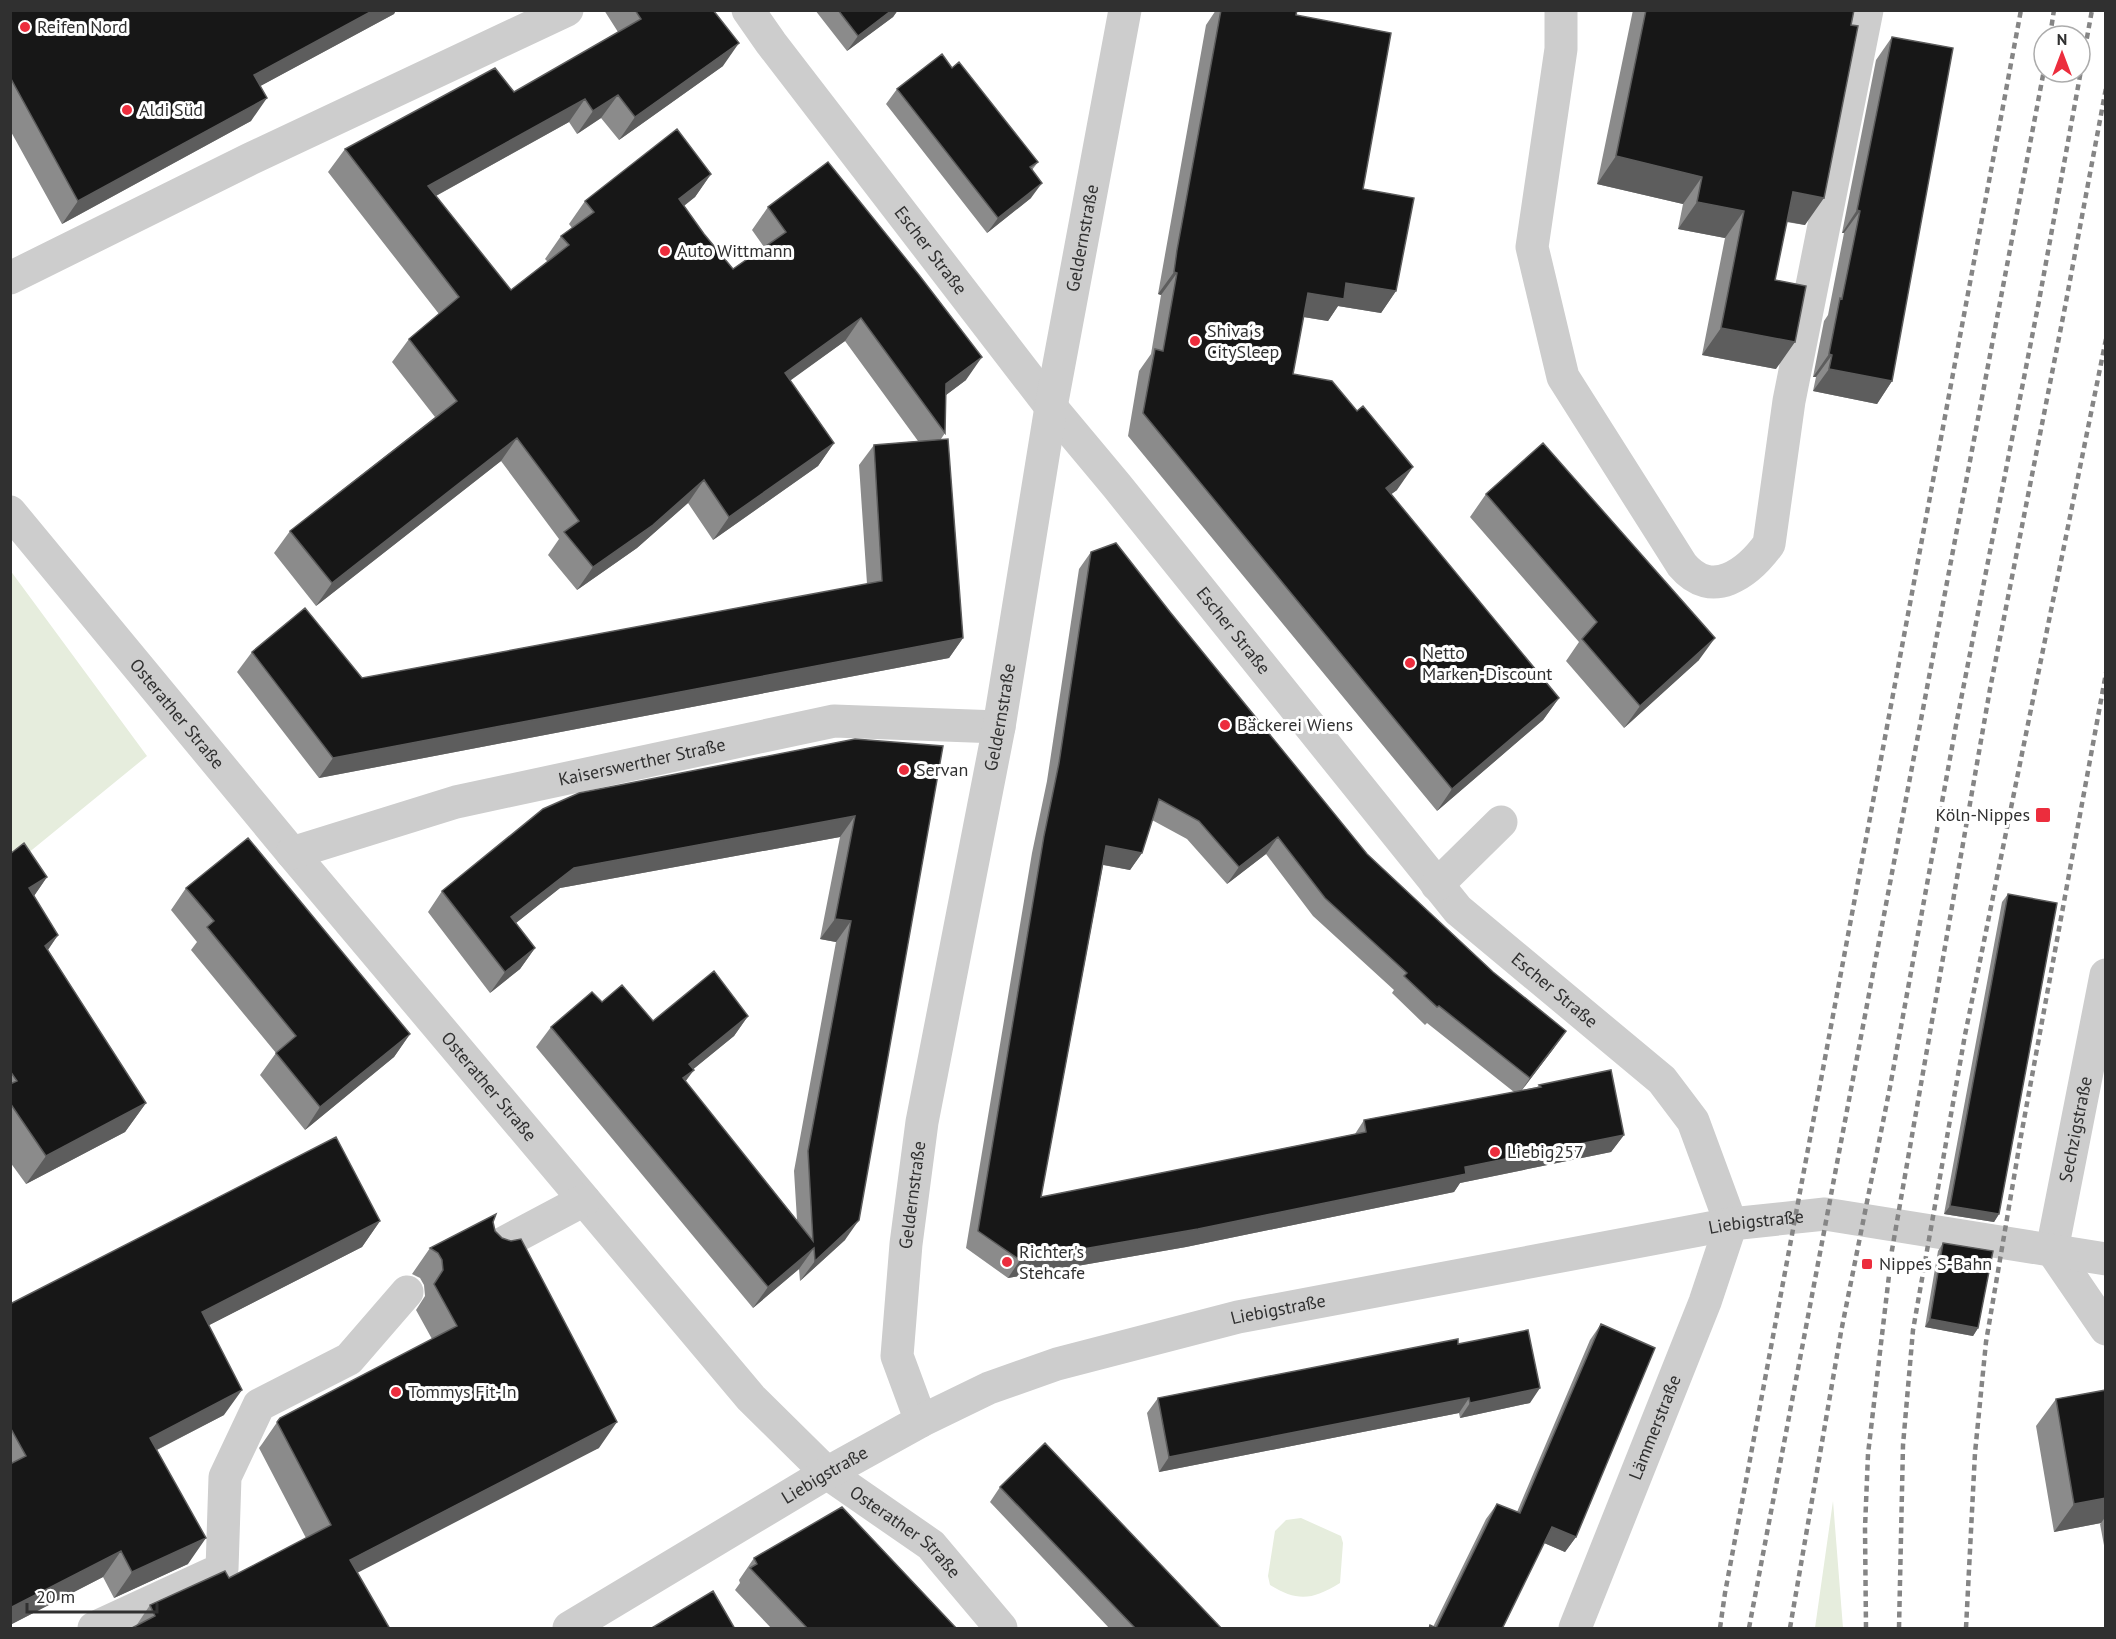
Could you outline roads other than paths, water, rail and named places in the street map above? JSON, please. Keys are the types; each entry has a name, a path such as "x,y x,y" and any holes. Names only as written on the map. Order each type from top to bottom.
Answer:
{"street":[{"path":"10,278 250,159 567,10"},
{"name":"Escher Straße","path":"748,10 1051,407 1458,910 1662,1080 1692,1121 1731,1224"},
{"name":"Geldernstraße","path":"921,1421 897,1356 906,1244 922,1122 999,727 1051,407 1125,10"},
{"path":"1561,10 1561,49 1532,247 1563,377 1682,565 1701,581 1716,582 1744,572 1758,560 1769,544 1789,401 1867,10"},
{"name":"Osterather Straße","path":"10,512 292,853 751,1398 827,1473 931,1545 1001,1629"},
{"name":"Kaiserswerther Straße","path":"292,853 456,802 834,721 999,727"},
{"path":"1437,885 1501,822"},
{"name":"Sechzigstraße","path":"2052,1250 2106,975"},
{"path":"494,1248 584,1200"},
{"name":"Liebigstraße","path":"569,1629 827,1473 921,1421 989,1388 1057,1364 1238,1317 1731,1224 1825,1214 2106,1258"},
{"name":"Lämmerstraße","path":"1575,1629 1705,1302 1731,1224"},
{"path":"2052,1250 2106,1329"},
{"path":"94,1629 222,1569 225,1477 259,1405 349,1359 407,1292"}],"railway":[{"path":"1720,1628 2021,10"},
{"path":"2052,24 2054,10"},
{"path":"1790,1628 1841,1332 1890,1087 1957,720 2039,301 2092,10"},
{"path":"1749,1628 2041,84"},
{"path":"1866,1628 1865,1528 1868,1454 1892,1250 1990,689 2106,88"},
{"path":"1899,1628 1903,1445 1913,1330 1965,1035 2106,339"},
{"path":"1966,1628 1975,1453 1986,1342 2021,1136 2106,673"}],"place":[{"name":"Reifen Nord","path":"25,27"},
{"name":"Aldi Süd","path":"127,110"},
{"name":"Auto Wittmann","path":"665,251"},
{"name":"Shiva´s CitySleep","path":"1195,341"},
{"name":"Netto Marken-Discount","path":"1410,663"},
{"name":"Bäckerei Wiens","path":"1225,725"},
{"name":"Servan","path":"904,770"},
{"name":"Köln-Nippes","path":"2043,815"},
{"name":"Liebig257","path":"1495,1152"},
{"name":"Richter's Stehcafe","path":"1007,1262"},
{"name":"Nippes S-Bahn","path":"1867,1264"},
{"name":"Tommys Fit-In","path":"396,1392"}]}
